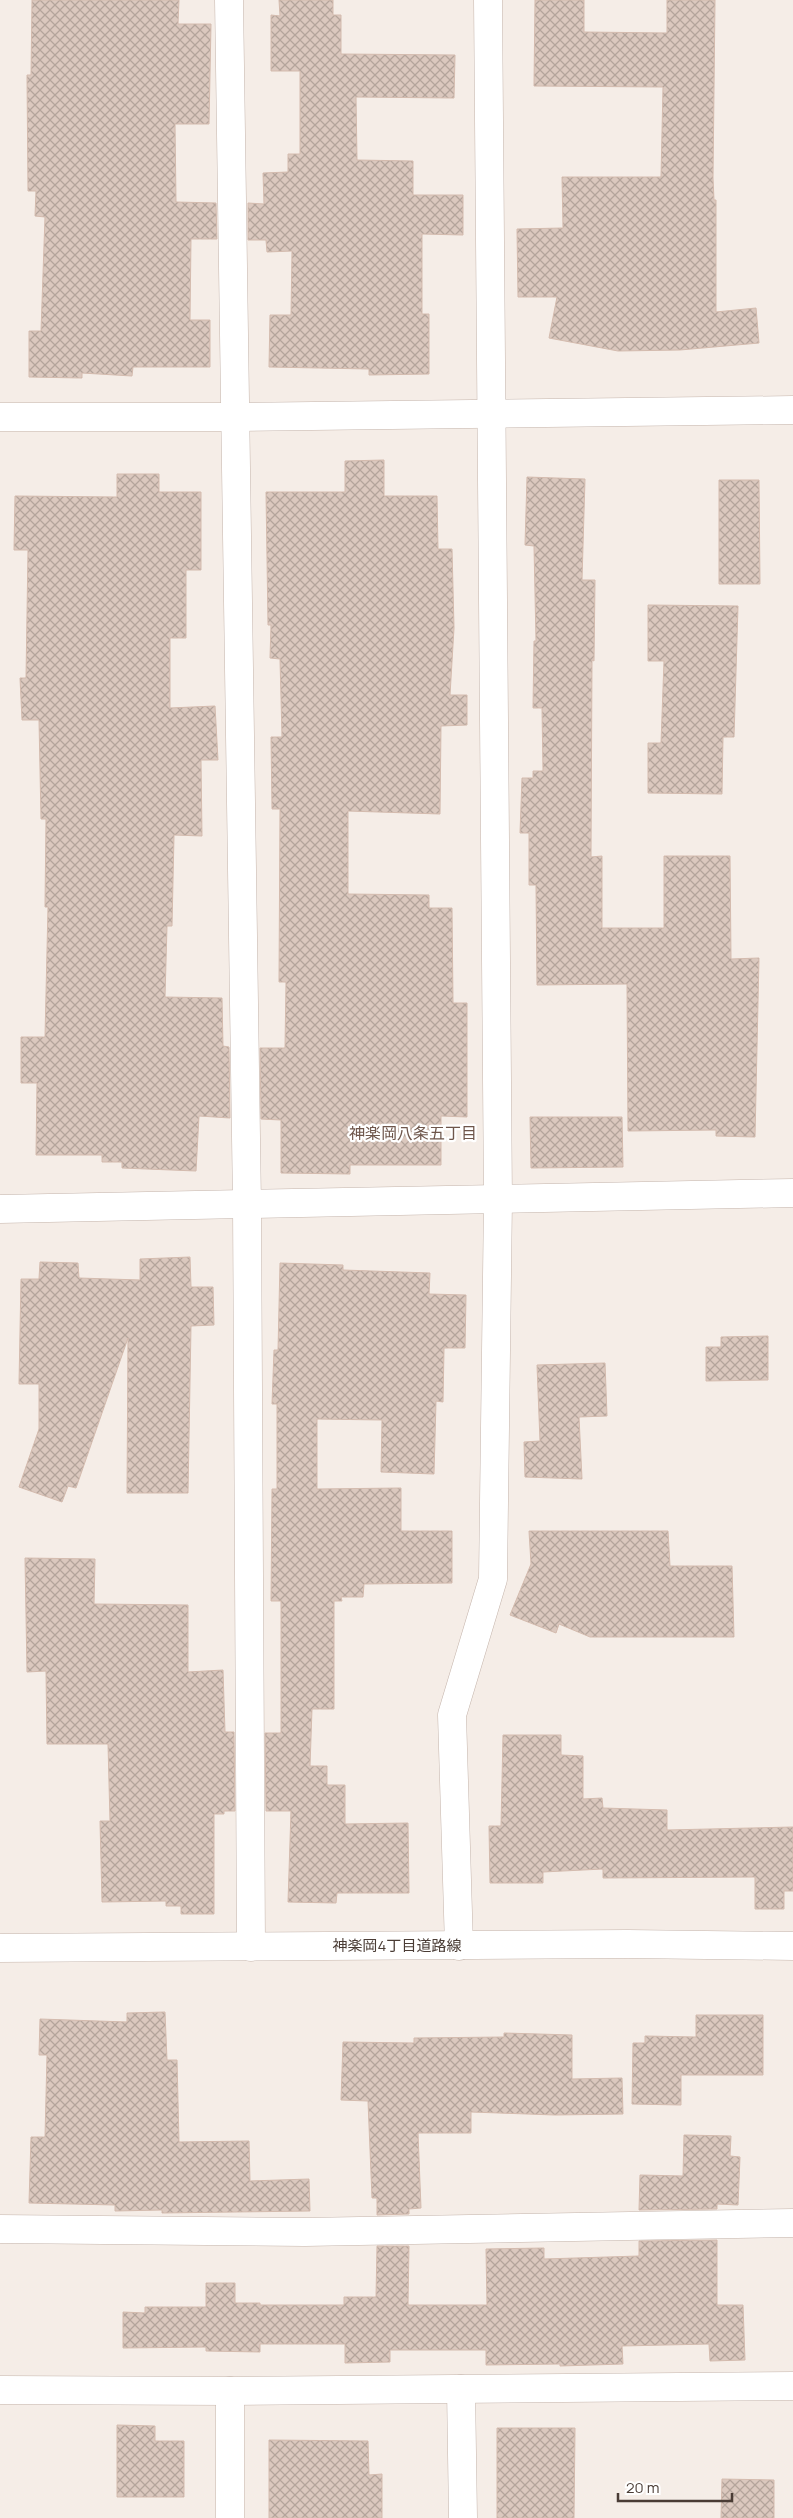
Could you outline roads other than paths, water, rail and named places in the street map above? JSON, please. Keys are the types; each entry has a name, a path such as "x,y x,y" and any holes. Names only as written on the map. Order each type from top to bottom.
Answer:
{"street":[{"path":"229,0 246,1204 251,1947"},
{"path":"459,1946 452,1715 493,1579 498,1200 488,0"},
{"path":"0,417 236,417 793,410"},
{"path":"0,1208 793,1193"},
{"name":"神楽岡4丁目道路線","path":"0,1948 793,1946"},
{"path":"0,2229 305,2232 793,2222"},
{"path":"0,2390 230,2391 793,2386"},
{"path":"461,2389 463,2518"},
{"path":"230,2391 230,2518"}],"district":[{"name":"神楽岡八条五丁目","path":"413,1133"}]}
